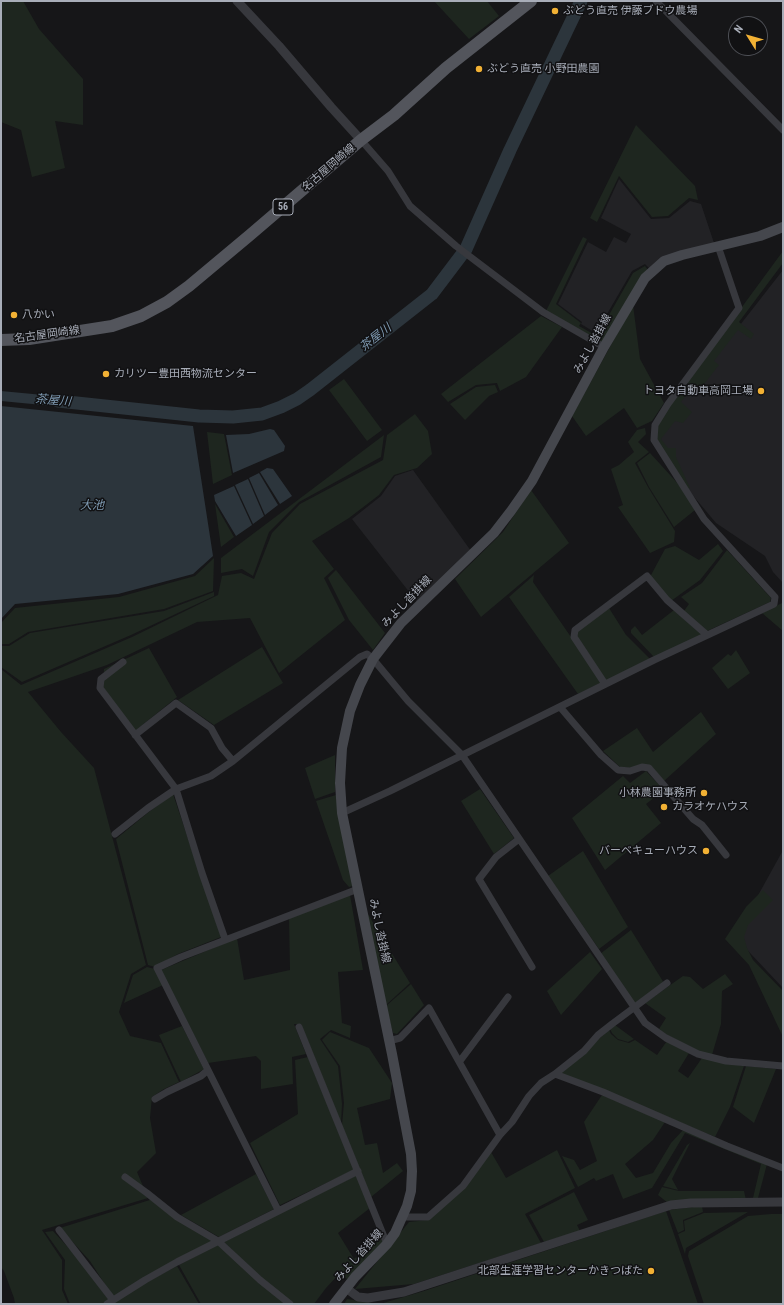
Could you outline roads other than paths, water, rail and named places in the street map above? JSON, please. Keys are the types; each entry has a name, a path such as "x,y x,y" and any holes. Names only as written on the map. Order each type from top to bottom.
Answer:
{"main road":[{"name":"名古屋岡崎線","path":"1,340 29,339 112,326 141,316 153,310 189,286 362,140 394,115 446,68 531,1"},
{"name":"みよし沓掛線","path":"334,1304 355,1277 387,1244 394,1233 403,1217 411,1191 412,1171 389,1041 342,813 340,783 342,748 350,711 360,685 373,659 401,624 494,533 511,511 532,481 604,347 635,293 653,269 664,261 676,257 760,236 783,227"}],"street":[{"path":"237,1 362,140 388,171 410,206 456,246 543,312 604,347"},
{"path":"656,1 783,130"},
{"path":"342,813 605,684 774,604 775,597 704,519 654,440 655,426 668,404 739,308 718,246"},
{"path":"605,684 574,637 575,630 647,576 667,600 707,635"},
{"path":"115,834 148,808 176,789 211,776 233,762 360,657 367,654 373,659 408,701 462,755 645,1023 666,1038 698,1054 726,1060 783,1066"},
{"path":"123,662 102,679 100,688 176,789 202,873 226,939"},
{"path":"135,735 176,703 211,728 222,748 233,762"},
{"path":"560,706 601,755 618,770 630,771 642,767 649,768 693,819 702,825 726,855"},
{"path":"519,839 496,857 479,879 532,967"},
{"path":"278,1210 157,968 181,956 358,888"},
{"path":"403,1217 428,1217 463,1186 500,1135 512,1122 529,1096 541,1083 584,1051 598,1035 667,983"},
{"path":"460,1061 508,997"},
{"path":"389,1041 400,1038 429,1008 500,1135"},
{"path":"299,1027 387,1244"},
{"path":"155,1099 201,1076 208,1070"},
{"path":"555,1074 603,1092 727,1146 783,1168"},
{"path":"59,1230 110,1302 145,1280 218,1241 358,1171"},
{"path":"126,1177 177,1218 218,1241 260,1280 290,1304"},
{"path":"346,1288 358,1297 368,1298 404,1292 671,1205 691,1203 783,1202"}],"water":[{"path":"1,391 75,398 74,408 1,401"},
{"name":"大池","path":"1,406 193,426 213,556 193,574 118,594 15,604 1,619"},
{"path":"270,429 274,430 285,446 284,451 233,473 226,435 249,434"},
{"path":"267,468 273,469 292,496 280,504 260,472"},
{"path":"259,473 278,505 265,515 249,478"},
{"path":"248,479 264,516 253,524 235,485"},
{"path":"234,486 252,525 236,536 215,501 214,495"}],"waterway":[{"name":"茶屋川","path":"58,401 199,416 233,417 262,414 281,407 310,390 432,294 466,249 510,150 581,1"}],"place":[{"name":"ぶどう直売 伊藤ブドウ農場","path":"555,11"},
{"name":"ぶどう直売 小野田農園","path":"479,69"},
{"name":"八かい","path":"14,315"},
{"name":"カリツー豊田西物流センター","path":"106,374"},
{"name":"トヨタ自動車高岡工場","path":"761,391"},
{"name":"小林農園事務所","path":"704,793"},
{"name":"カラオケハウス","path":"664,807"},
{"name":"バーベキューハウス","path":"706,851"},
{"name":"北部生涯学習センターかきつばた","path":"651,1271"}]}
